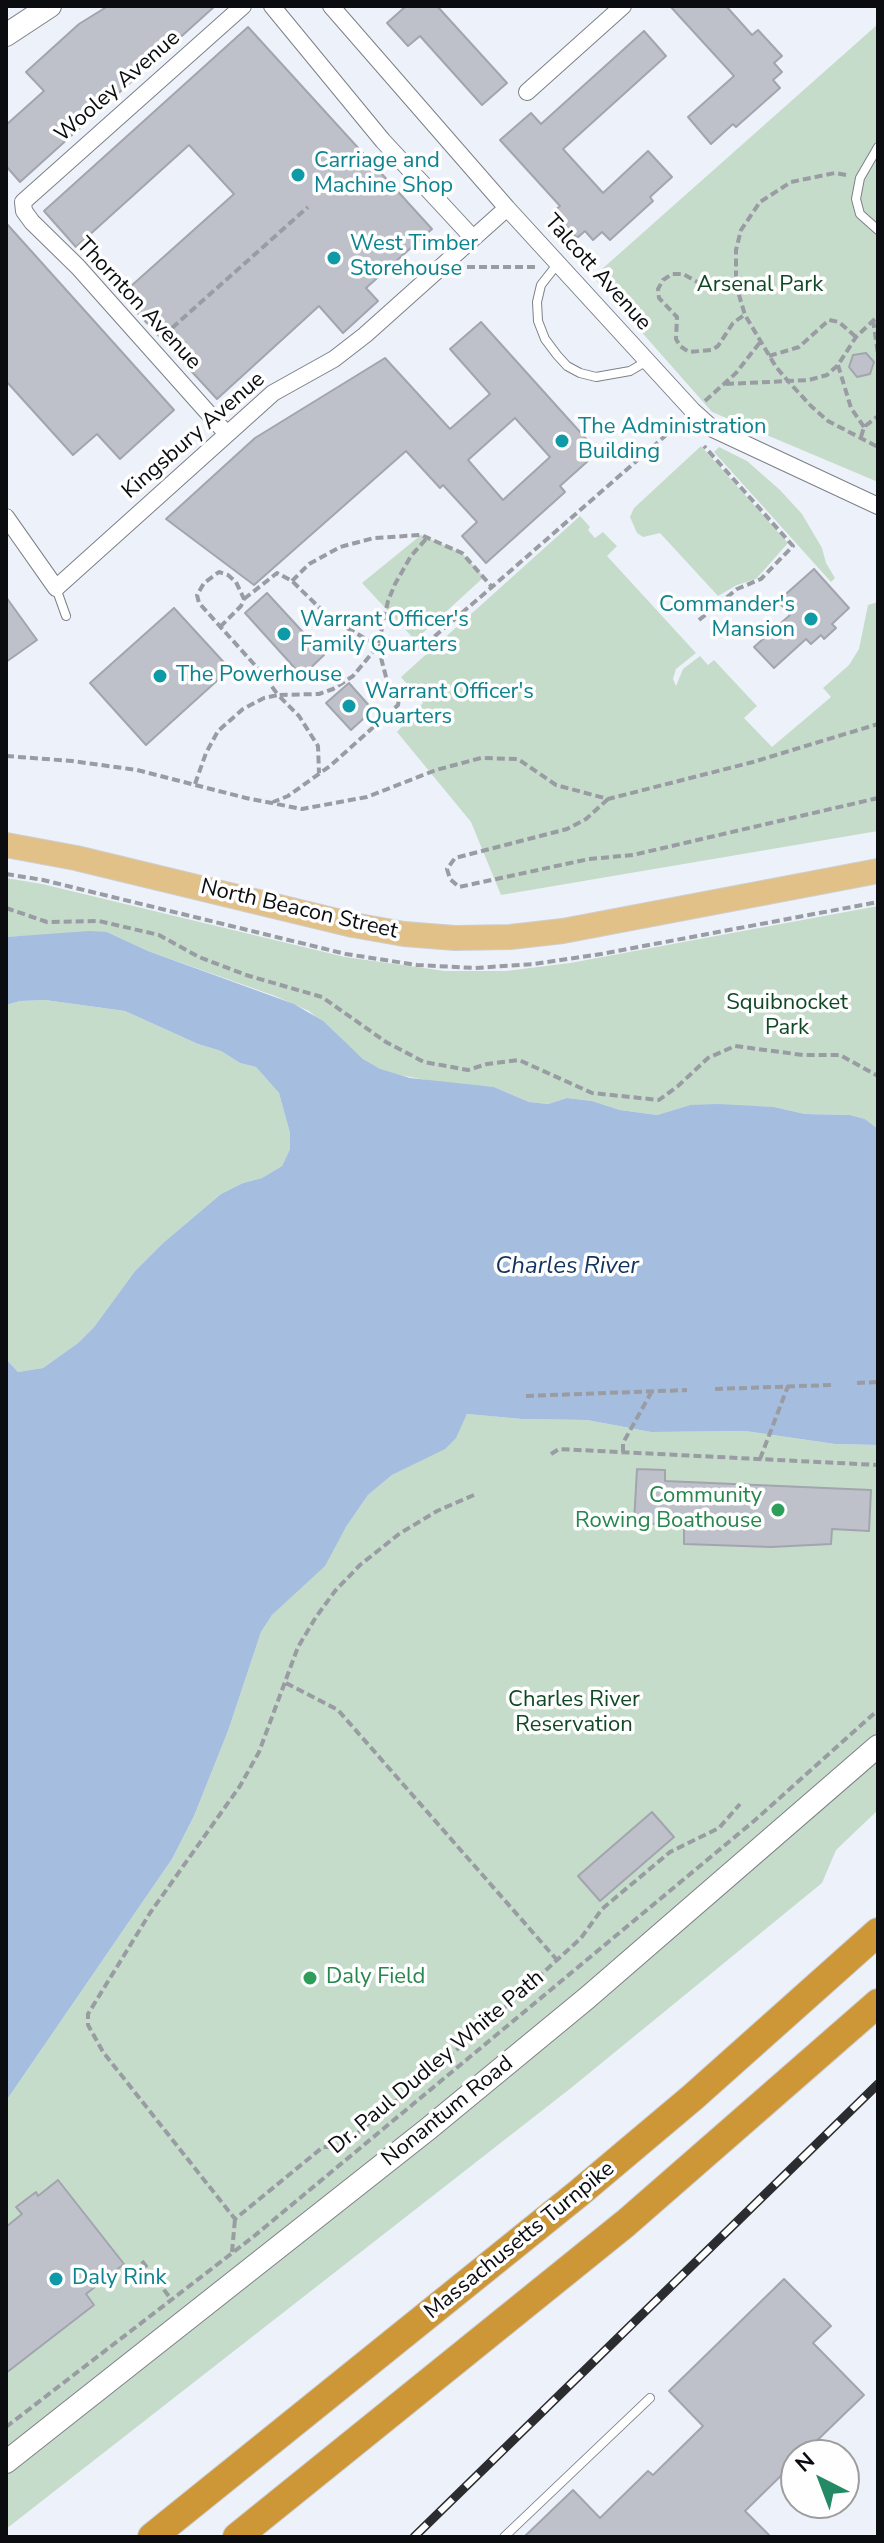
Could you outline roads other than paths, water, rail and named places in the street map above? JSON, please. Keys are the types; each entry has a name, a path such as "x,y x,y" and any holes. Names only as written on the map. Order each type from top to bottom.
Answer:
{"highway":[{"name":"Massachusetts Turnpike","path":"152,2537 590,2184 878,1932"},
{"path":"237,2537 626,2223 878,2003"}],"main road":[{"path":"6,35 50,6"},
{"name":"North Beacon Street","path":"6,845 76,858 353,925 404,934 455,938 554,932 878,871"},
{"name":"Nonantum Road","path":"6,2462 428,2129 587,1998 878,1746"}],"street":[{"name":"Wooley Avenue","path":"23,202 243,6"},
{"path":"272,6 383,141 472,237"},
{"name":"Talcott Avenue","path":"331,6 507,208 693,411 724,435 878,506"},
{"path":"527,92 623,6"},
{"name":"Thornton Avenue","path":"23,202 24,211 32,222 78,267 226,433"},
{"name":"Kingsbury Avenue","path":"56,588 273,393 334,359 365,335 507,208"},
{"path":"6,517 56,588"}],"lane":[{"path":"878,147 860,178 856,199 860,214 878,230"},
{"path":"559,262 541,285 537,302 538,321 545,339 557,355 567,366 596,377 630,371 647,361"},
{"path":"56,588 66,616"},
{"path":"504,2537 650,2398"}],"water":[{"name":"Charles River","path":"107,932 148,951 294,1004 323,1021 363,1059 380,1069 410,1078 494,1087 529,1102 548,1104 567,1098 657,1115 690,1105 718,1104 774,1107 805,1114 850,1115 865,1119 878,1129 878,1445 835,1444 745,1431 651,1432 587,1420 467,1414 456,1438 445,1449 392,1475 368,1495 325,1566 272,1615 261,1632 228,1731 194,1816 172,1859 6,2101 6,1359 18,1372 43,1368 78,1343 94,1327 135,1271 163,1243 221,1194 262,1178 282,1166 290,1149 290,1133 279,1093 256,1067 240,1063 221,1051 125,1011 45,1000 6,1005 6,937"}],"railway":[{"path":"414,2537 878,2084"}],"place":[{"name":"Carriage and Machine Shop","path":"298,175"},
{"name":"West Timber Storehouse","path":"334,258"},
{"name":"The Administration Building","path":"562,441"},
{"name":"Commander's Mansion","path":"811,619"},
{"name":"Warrant Officer's Family Quarters","path":"284,634"},
{"name":"The Powerhouse","path":"160,676"},
{"name":"Warrant Officer's Quarters","path":"349,706"},
{"name":"Community Rowing Boathouse","path":"778,1510"},
{"name":"Daly Field","path":"310,1978"},
{"name":"Daly Rink","path":"56,2279"}],"park label":[{"name":"Arsenal Park","path":"760,286"},
{"name":"Squibnocket Park","path":"787,1016"},
{"name":"Charles River Reservation","path":"574,1714"}]}
